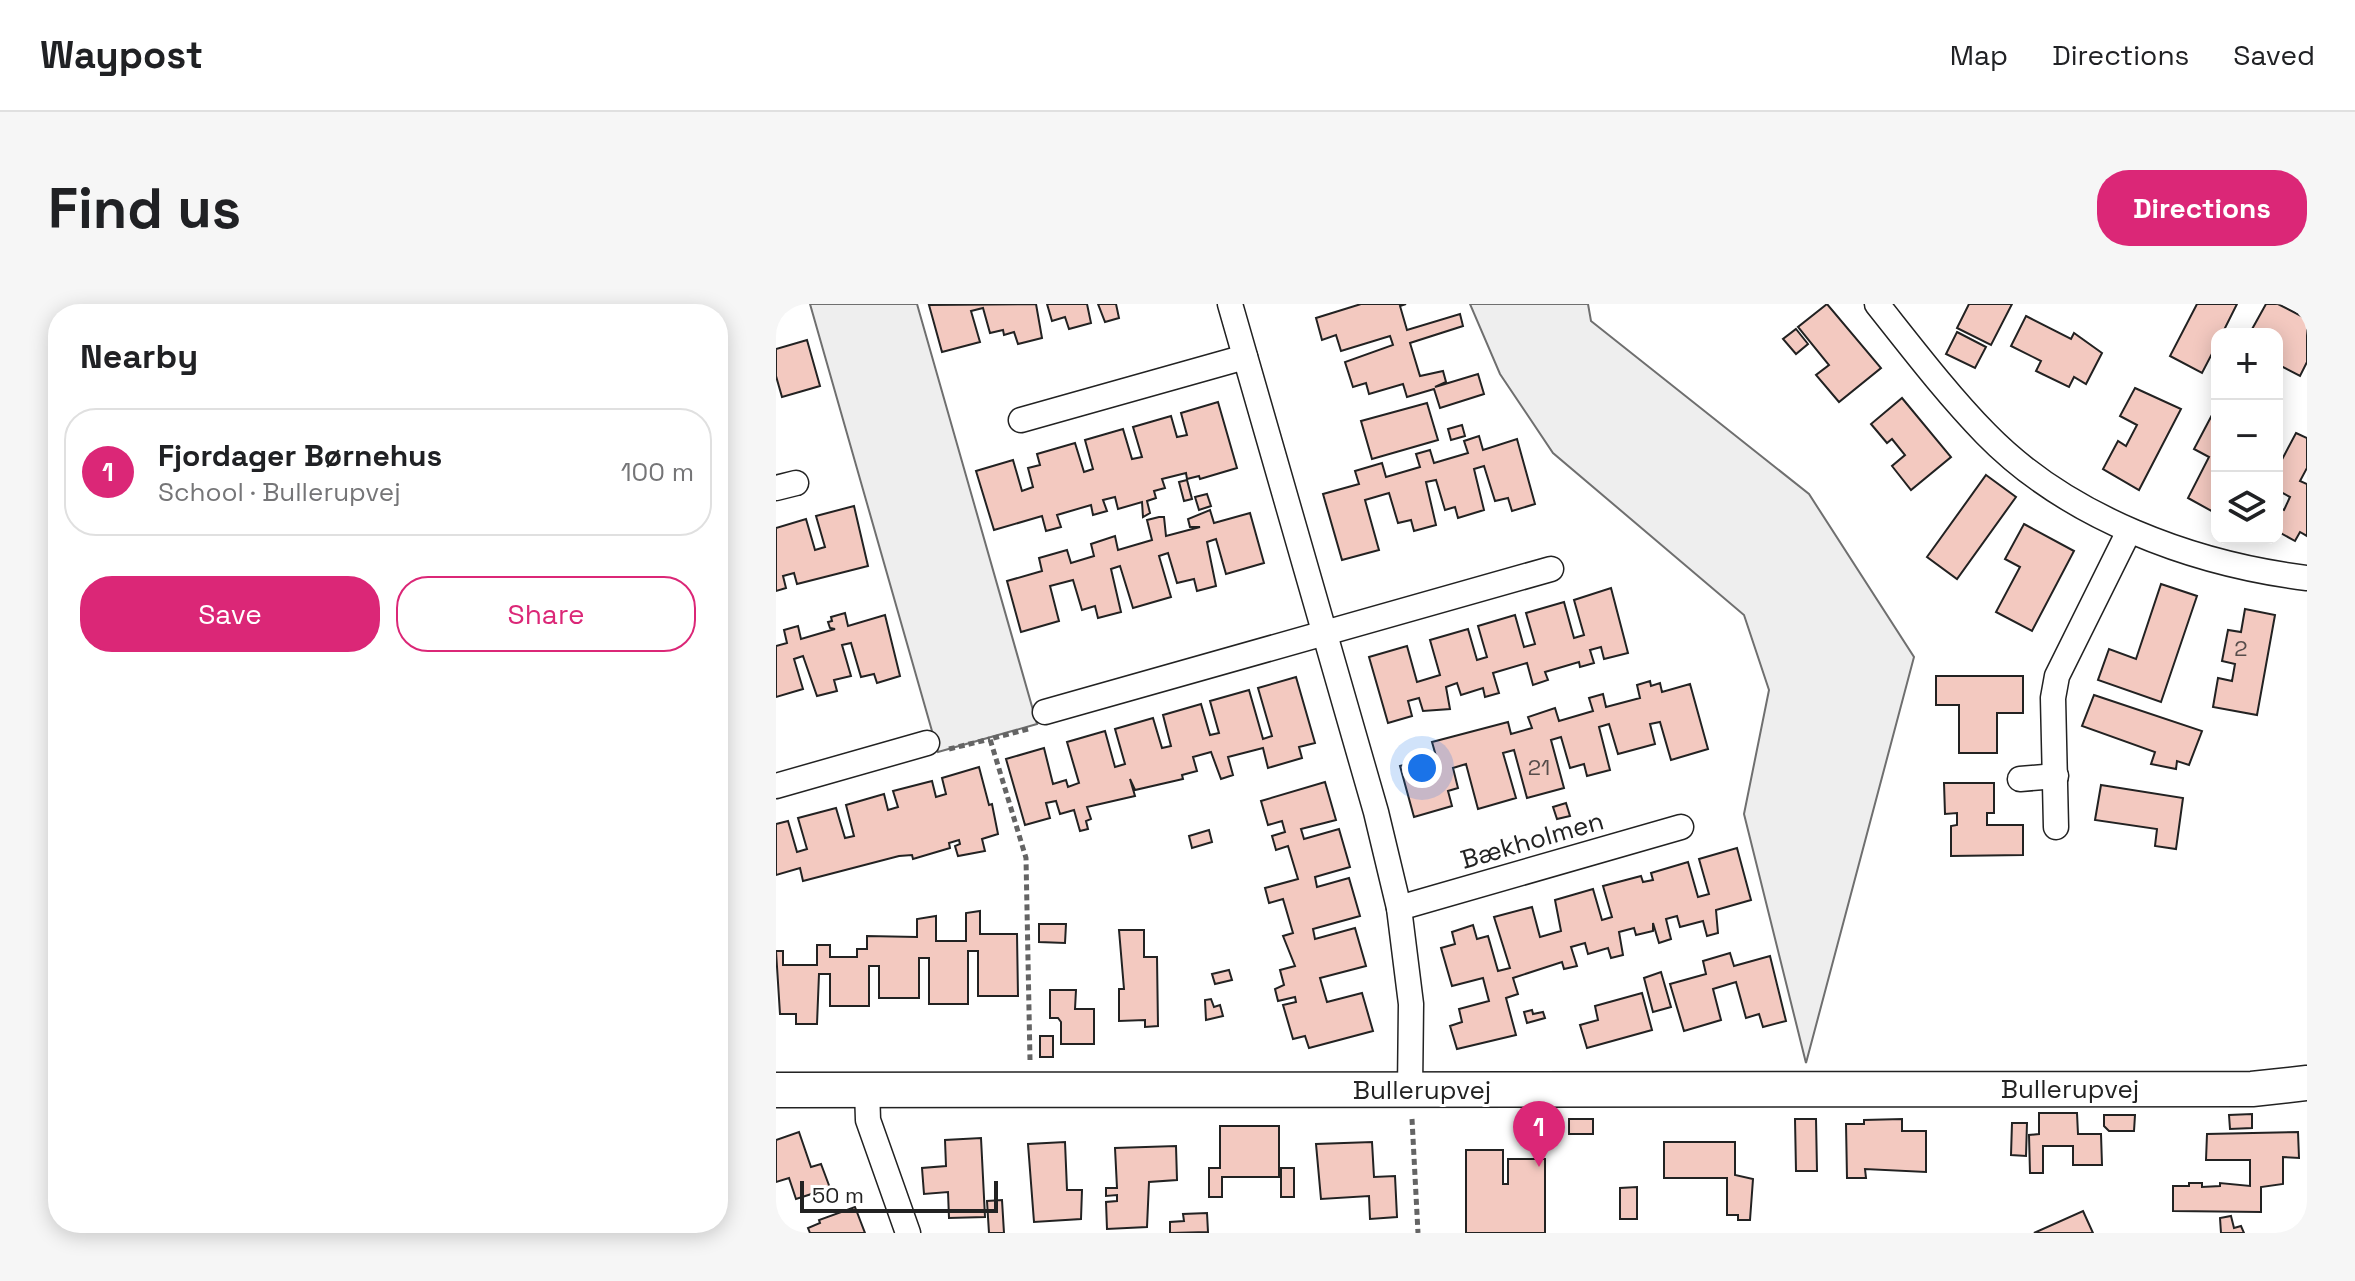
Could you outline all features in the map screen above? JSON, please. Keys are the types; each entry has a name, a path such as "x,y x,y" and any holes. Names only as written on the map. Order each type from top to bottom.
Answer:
{"street":[{"path":"1230,304 1325,633 1399,908 1411,1004 1410,1090"},
{"path":"1877,304 1987,435 2042,481 2129,531 2207,560 2261,573 2307,578"},
{"path":"1021,420 1245,357"},
{"path":"2056,827 2053,698 2057,676 2129,531"},
{"path":"1045,712 1551,569"},
{"path":"776,786 927,743"},
{"path":"2020,779 2056,776"},
{"name":"Bækholmen","path":"1399,908 1681,827"},
{"name":"Bullerupvej","path":"776,1090 2252,1089 2307,1083"},
{"path":"867,1089 868,1120 908,1233"}],"path":[{"path":"927,743 933,753 990,739 1041,725 1045,712"},
{"path":"990,739 1026,858 1031,1089"},
{"path":"1410,1090 1418,1233"}],"shaded area":[{"path":"810,304 917,304 1037,724 938,752"},
{"path":"1470,304 1588,304 1591,321 1809,494 1914,657 1806,1063 1744,814 1769,690 1744,615 1553,453 1500,374"}],"building":[{"path":"1036,304 1042,338 1018,344 1014,332 1004,335 1003,330 990,333 983,308 971,311 980,342 942,352 929,305"},
{"path":"1047,304 1087,304 1091,323 1069,329 1065,317 1052,321"},
{"path":"1098,304 1116,304 1119,318 1105,322"},
{"path":"1361,304 1406,304 1400,306 1407,330 1460,314 1463,326 1410,343 1420,376 1443,371 1446,382 1435,387 1478,374 1484,394 1440,408 1434,389 1407,397 1403,384 1369,394 1366,383 1353,387 1345,362 1393,345 1390,336 1341,351 1336,335 1322,340 1316,318"},
{"path":"1827,304 1881,368 1839,402 1816,375 1829,365 1798,327"},
{"path":"1969,304 2012,304 1991,345 1957,328"},
{"path":"2197,304 2237,304 2225,328 2211,328 2211,356 2202,373 2170,356"},
{"path":"2266,304 2278,304 2307,319 2307,362 2300,376 2283,367 2283,328 2253,328"},
{"path":"2026,316 2071,339 2074,333 2102,353 2086,384 2074,377 2069,387 2036,371 2041,361 2011,346"},
{"path":"1796,329 1808,344 1796,354 1783,339"},
{"path":"1957,332 1986,347 1975,368 1946,354"},
{"path":"807,340 820,386 782,397 776,376 776,349"},
{"path":"2135,388 2181,409 2139,490 2103,469 2118,441 2126,446 2137,425 2120,416"},
{"path":"1902,398 1951,457 1911,490 1892,466 1905,455 1892,439 1887,443 1871,424"},
{"path":"1218,402 1237,468 1200,479 1199,476 1187,479 1186,473 1162,479 1165,488 1154,491 1156,498 1147,501 1150,513 1143,517 1142,502 1118,509 1115,497 1103,500 1107,511 1093,515 1091,505 1057,515 1061,527 1046,531 1042,516 994,530 976,471 1013,460 1022,491 1033,487 1028,468 1040,465 1037,454 1075,443 1084,472 1093,469 1085,440 1123,429 1132,459 1142,457 1133,427 1171,416 1177,437 1187,435 1181,413"},
{"path":"1427,403 1438,440 1372,459 1361,421"},
{"path":"2211,417 2211,511 2188,498 2209,457 2194,449"},
{"path":"1462,425 1465,436 1451,440 1448,429"},
{"path":"2296,433 2307,438 2307,468 2300,481 2307,484 2307,536 2300,532 2295,541 2283,534 2283,510 2290,497 2283,493 2283,458"},
{"path":"1479,436 1483,450 1517,439 1535,504 1512,511 1508,498 1495,501 1484,466 1474,469 1484,510 1458,518 1455,507 1445,510 1436,480 1426,482 1436,525 1414,531 1411,520 1398,523 1389,493 1365,500 1379,550 1342,560 1323,494 1359,484 1355,471 1382,463 1386,477 1420,467 1416,454 1430,450 1434,463 1468,453 1464,441"},
{"path":"1986,475 2016,497 1957,579 1927,557"},
{"path":"1187,480 1192,499 1184,501 1179,482"},
{"path":"1207,494 1211,506 1199,510 1195,497"},
{"path":"854,506 868,566 797,584 794,573 783,576 786,588 776,591 776,528 806,519 815,550 825,547 816,516"},
{"path":"1210,510 1214,523 1250,513 1264,563 1226,574 1216,539 1207,542 1216,586 1197,591 1194,579 1177,583 1168,553 1159,556 1171,597 1133,608 1120,566 1111,569 1121,612 1098,618 1095,606 1082,610 1073,580 1050,586 1059,621 1021,632 1007,581 1042,571 1039,558 1067,550 1071,563 1094,556 1091,544 1115,536 1118,550 1152,540 1147,520 1159,517 1164,517 1166,536 1200,527 1190,527 1188,519"},
{"path":"2024,524 2074,551 2032,631 1996,612 2020,567 2005,559"},
{"path":"2161,584 2197,596 2161,702 2098,680 2109,649 2136,659"},
{"path":"1611,588 1628,653 1604,659 1601,647 1590,650 1594,663 1580,667 1579,662 1545,672 1548,680 1533,685 1527,663 1493,673 1499,693 1485,697 1483,688 1461,695 1457,683 1446,687 1450,709 1423,711 1419,698 1408,701 1412,716 1388,723 1369,657 1407,646 1417,682 1440,675 1430,640 1468,629 1477,660 1487,657 1478,626 1515,615 1524,647 1535,644 1526,613 1564,602 1574,638 1584,635 1574,600"},
{"path":"2245,609 2275,615 2257,715 2213,707 2218,678 2232,681 2235,664 2222,661 2228,630 2241,632"},
{"path":"845,613 848,626 885,615 900,676 877,683 874,674 861,677 851,643 842,645 851,676 834,680 837,691 817,696 803,656 794,659 803,689 776,697 776,646 787,643 784,630 798,626 801,639 835,629 830,628 828,622 832,621 831,617"},
{"path":"1936,676 2023,676 2023,713 1997,713 1997,753 1959,753 1959,705 1936,705"},
{"path":"1296,677 1315,743 1299,747 1302,758 1268,768 1263,748 1228,757 1233,775 1221,779 1211,752 1193,757 1197,771 1182,775 1183,779 1135,790 1130,779 1135,796 1087,807 1091,819 1086,821 1088,829 1080,831 1074,810 1060,814 1056,801 1046,803 1050,818 1025,825 1006,759 1044,748 1053,784 1066,780 1068,787 1079,783 1067,742 1105,731 1115,767 1125,764 1115,729 1153,718 1162,748 1171,746 1163,715 1201,704 1210,735 1219,733 1210,701 1249,690 1263,739 1272,736 1258,688"},
{"path":"1650,681 1651,686 1660,683 1662,692 1690,684 1708,749 1671,760 1660,722 1650,724 1655,744 1618,754 1609,724 1599,727 1610,770 1587,776 1584,764 1570,768 1561,737 1551,740 1564,788 1527,798 1514,750 1503,753 1516,798 1478,809 1466,764 1453,768 1458,788 1448,791 1452,806 1414,817 1400,766 1436,756 1432,742 1508,722 1511,734 1532,728 1528,717 1555,708 1559,721 1593,711 1589,698 1603,694 1606,707 1640,698 1637,685"},
{"path":"2094,695 2202,731 2189,765 2177,761 2176,769 2151,764 2155,752 2082,726"},
{"path":"979,767 989,805 992,804 998,834 982,839 985,851 958,856 955,846 960,844 959,840 949,843 950,848 913,859 912,855 899,856 803,881 800,868 776,875 776,824 788,821 797,852 807,849 798,818 836,808 845,838 854,836 846,805 884,794 888,810 898,807 893,791 932,781 936,797 946,794 942,778"},
{"path":"1325,782 1336,820 1301,829 1304,839 1339,829 1350,867 1315,877 1317,887 1349,878 1360,916 1313,929 1315,939 1355,928 1366,966 1320,978 1327,1002 1362,993 1373,1031 1309,1048 1305,1036 1293,1039 1283,1005 1296,1002 1295,997 1278,1001 1275,989 1284,985 1280,970 1295,966 1283,936 1293,933 1283,899 1269,903 1265,888 1298,879 1288,846 1276,850 1272,836 1285,832 1282,821 1268,825 1261,801"},
{"path":"1944,783 1994,783 1994,813 1987,813 1987,825 2023,825 2023,855 1951,856 1951,826 1957,825 1957,813 1945,814"},
{"path":"2101,785 2183,798 2176,849 2155,846 2157,829 2095,820"},
{"path":"1566,803 1570,816 1557,819 1553,807"},
{"path":"1209,830 1212,842 1192,848 1189,836"},
{"path":"1737,848 1751,900 1716,910 1718,933 1707,936 1703,921 1680,927 1677,916 1666,919 1671,939 1659,943 1653,923 1653,931 1636,935 1634,928 1619,932 1623,955 1611,958 1608,948 1588,954 1585,943 1571,947 1577,966 1564,969 1562,962 1513,978 1518,994 1506,998 1516,1035 1457,1049 1450,1026 1462,1022 1459,1009 1489,1001 1483,978 1452,986 1441,948 1455,944 1452,932 1473,925 1477,939 1488,936 1498,971 1510,968 1494,917 1532,907 1540,937 1561,931 1555,900 1593,889 1602,920 1612,917 1603,886 1641,876 1643,882 1653,880 1651,873 1688,862 1698,897 1709,894 1699,859"},
{"path":"980,911 980,934 1017,934 1018,996 978,996 978,951 968,951 968,1004 929,1004 929,958 919,958 919,998 879,998 879,966 869,966 869,1006 830,1006 830,974 819,974 817,1024 796,1024 796,1014 780,1014 776,951 783,951 783,965 817,965 817,945 830,945 830,957 857,957 857,949 867,949 867,936 917,937 917,919 936,916 936,941 966,941 966,913"},
{"path":"1039,924 1066,924 1065,943 1039,942"},
{"path":"1119,930 1144,930 1144,957 1157,957 1158,1026 1145,1027 1145,1020 1119,1021 1119,989 1124,989"},
{"path":"1730,953 1734,966 1770,956 1786,1021 1763,1027 1759,1014 1746,1018 1736,982 1713,989 1721,1020 1684,1031 1670,984 1706,974 1703,961"},
{"path":"1229,970 1232,980 1215,984 1212,974"},
{"path":"1661,972 1671,1007 1653,1012 1644,978"},
{"path":"1050,990 1076,990 1075,1009 1094,1009 1094,1044 1061,1044 1061,1022 1058,1018 1050,1018"},
{"path":"1642,993 1652,1030 1587,1048 1580,1025 1598,1020 1595,1006"},
{"path":"1211,999 1214,1007 1220,1005 1223,1016 1206,1020 1205,1000"},
{"path":"1532,1010 1533,1014 1543,1012 1545,1018 1527,1023 1524,1012"},
{"path":"1040,1036 1053,1036 1053,1057 1040,1057"},
{"path":"2039,1113 2077,1113 2078,1134 2101,1134 2102,1165 2073,1165 2073,1146 2043,1146 2043,1173 2030,1173 2029,1135 2039,1134"},
{"path":"2252,1114 2252,1128 2230,1129 2229,1115"},
{"path":"2104,1115 2135,1115 2134,1131 2109,1131 2104,1126"},
{"path":"1569,1119 1593,1119 1593,1134 1569,1134"},
{"path":"1795,1119 1816,1119 1817,1171 1796,1171"},
{"path":"1902,1119 1902,1131 1926,1131 1926,1172 1865,1169 1866,1178 1847,1178 1846,1124"},
{"path":"2012,1123 2027,1123 2026,1156 2011,1155"},
{"path":"1220,1126 1279,1126 1279,1177 1222,1177 1222,1197 1209,1197 1209,1168 1220,1168"},
{"path":"799,1132 811,1167 821,1164 830,1188 796,1199 789,1178 776,1182 776,1140"},
{"path":"2298,1132 2299,1158 2283,1157 2283,1184 2261,1187 2261,1212 2173,1211 2173,1186 2202,1183 2202,1187 2220,1186 2220,1183 2250,1186 2250,1160 2206,1160 2207,1134"},
{"path":"981,1138 985,1217 949,1218 948,1192 924,1194 922,1168 946,1166 945,1140"},
{"path":"1065,1142 1067,1190 1082,1190 1081,1219 1034,1222 1028,1144"},
{"path":"1372,1142 1374,1177 1395,1176 1397,1217 1370,1219 1369,1196 1321,1199 1316,1144"},
{"path":"1664,1142 1735,1142 1735,1175 1753,1179 1750,1220 1738,1220 1738,1215 1727,1215 1727,1178 1664,1178"},
{"path":"1176,1146 1177,1180 1149,1182 1147,1227 1107,1229 1106,1202 1117,1201 1117,1195 1106,1196 1106,1188 1117,1188 1115,1148"},
{"path":"1466,1150 1503,1150 1503,1184 1508,1184 1508,1159 1545,1159 1545,1233 1466,1233"},
{"path":"1281,1168 1294,1168 1294,1197 1281,1197"},
{"path":"1637,1187 1637,1219 1620,1219 1620,1188"},
{"path":"1002,1200 1004,1233 989,1233 987,1201"},
{"path":"855,1207 865,1233 810,1233 808,1228 820,1223 819,1220"},
{"path":"2083,1211 2093,1233 2034,1233"},
{"path":"1207,1213 1208,1232 1170,1233 1170,1222 1184,1221 1183,1214"},
{"path":"2231,1216 2234,1228 2241,1226 2244,1233 2221,1233 2220,1218"}],"place":[{"name":"Fjordager Børnehus","path":"1539,1167"}]}
